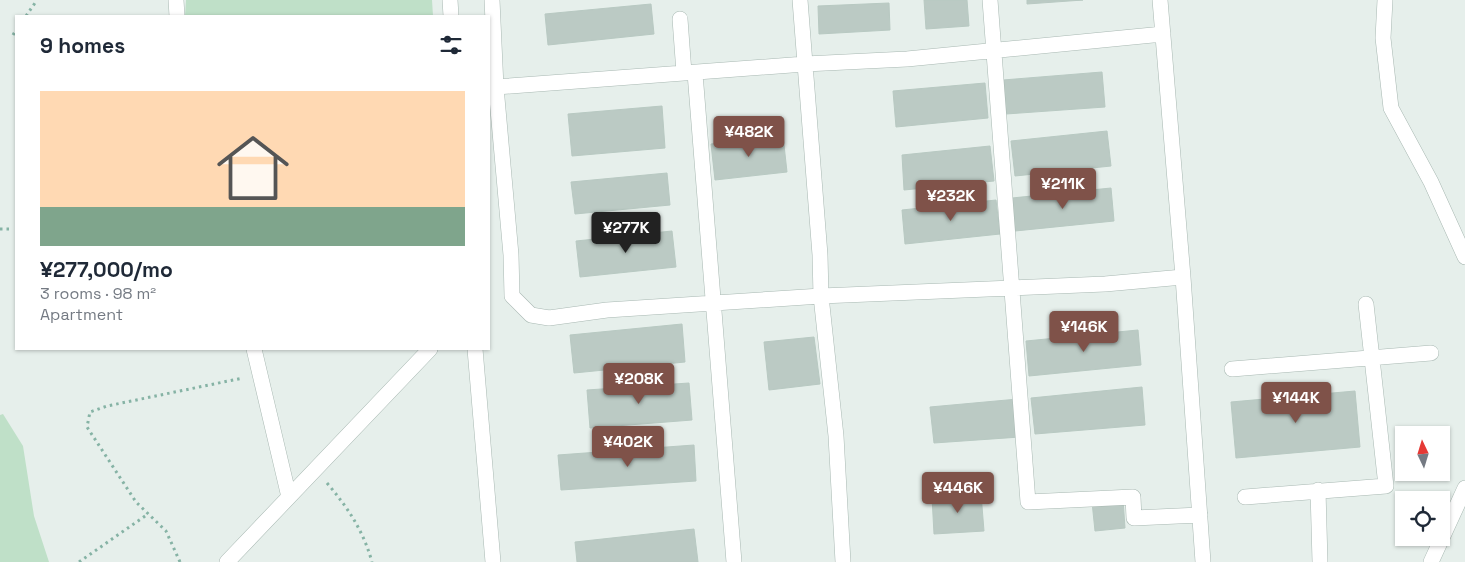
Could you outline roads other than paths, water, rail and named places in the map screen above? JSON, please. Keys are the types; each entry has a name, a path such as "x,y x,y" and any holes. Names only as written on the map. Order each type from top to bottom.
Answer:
{"street":[{"path":"176,0 177,15"},
{"path":"450,0 451,15"},
{"path":"492,0 496,87 511,255 512,296 531,315 549,318 607,310 821,296 1105,284 1183,277"},
{"path":"800,0 820,255 821,296 836,436 843,562"},
{"path":"990,0 1028,502 1133,497 1134,518 1200,515"},
{"path":"1160,0 1183,277 1203,562"},
{"path":"1385,0 1383,38 1391,108 1430,182 1465,257"},
{"path":"680,19 689,73 713,303 734,562"},
{"path":"496,87 804,64 907,59 1163,34"},
{"path":"1245,497 1386,486 1366,304"},
{"path":"254,350 289,497"},
{"path":"227,562 429,350"},
{"path":"475,350 493,562"},
{"path":"1232,369 1431,353"},
{"path":"1425,562 1431,562 1465,488"},
{"path":"1318,490 1320,562"}]}
